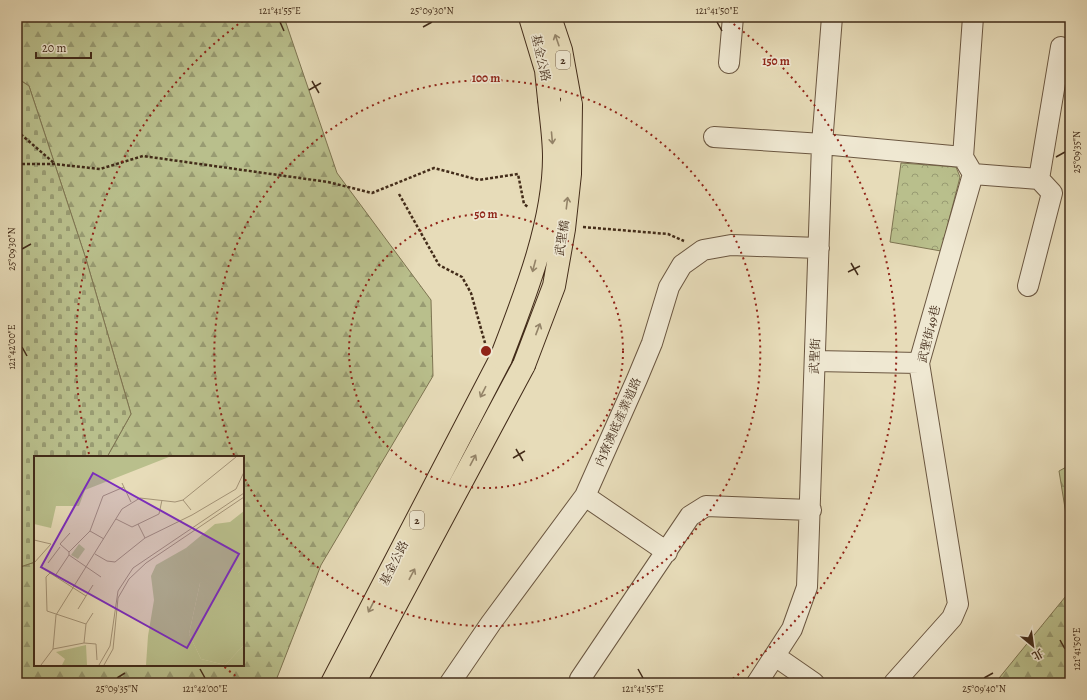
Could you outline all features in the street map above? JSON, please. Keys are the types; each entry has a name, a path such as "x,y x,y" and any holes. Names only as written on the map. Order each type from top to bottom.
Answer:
{"main road":[{"name":"基金公路","path":"530,17 546,70 549,99"},
{"name":"基金公路","path":"550,17 561,50 572,105"},
{"name":"武聖橋","path":"498,364 528,286 548,211 554,158 549,99"},
{"name":"武聖橋","path":"524,365 554,286 564,229 570,174 572,105"},
{"name":"基金公路","path":"332,683 498,364"},
{"name":"基金公路","path":"354,683 524,365"}],"street":[{"path":"729,63 733,17"},
{"name":"武聖街","path":"757,683 792,629 807,587 811,510 822,144 832,17"},
{"path":"973,17 963,157 973,174 1039,179 1052,192 1028,286"},
{"path":"1039,179 1061,47"},
{"path":"714,137 822,144 963,157"},
{"name":"武聖街49巷","path":"894,683 952,618 958,604 919,363 973,174"},
{"name":"內寮澳底產業道路","path":"450,683 491,622 585,496 652,343 669,287 682,265 703,250 732,245 818,248"},
{"path":"815,361 919,363"},
{"path":"585,496 667,552"},
{"path":"582,683 580,679 690,516 706,506 811,510"},
{"path":"775,656 814,683"}],"path":[{"path":"17,131 54,164"},
{"path":"17,164 54,164 100,169 143,156 328,182 372,193 434,168 479,180 518,174 524,204 530,209"},
{"path":"399,194 439,265 462,276 471,293 484,340 498,364"},
{"path":"577,227 668,234 703,250"}],"green space":[{"path":"17,17 284,17 337,173 431,300 433,376 321,565 275,683 17,683 17,568 34,562 34,666 244,666 244,456 108,456 131,414 86,259 29,86 17,78"},
{"path":"17,78 29,86 86,259 131,414 108,456 34,456 34,562 17,568"},
{"path":"901,163 956,167 960,177 941,251 890,242"},
{"path":"1070,465 1070,539 1059,471"},
{"path":"1070,591 1070,683 995,683"}]}
